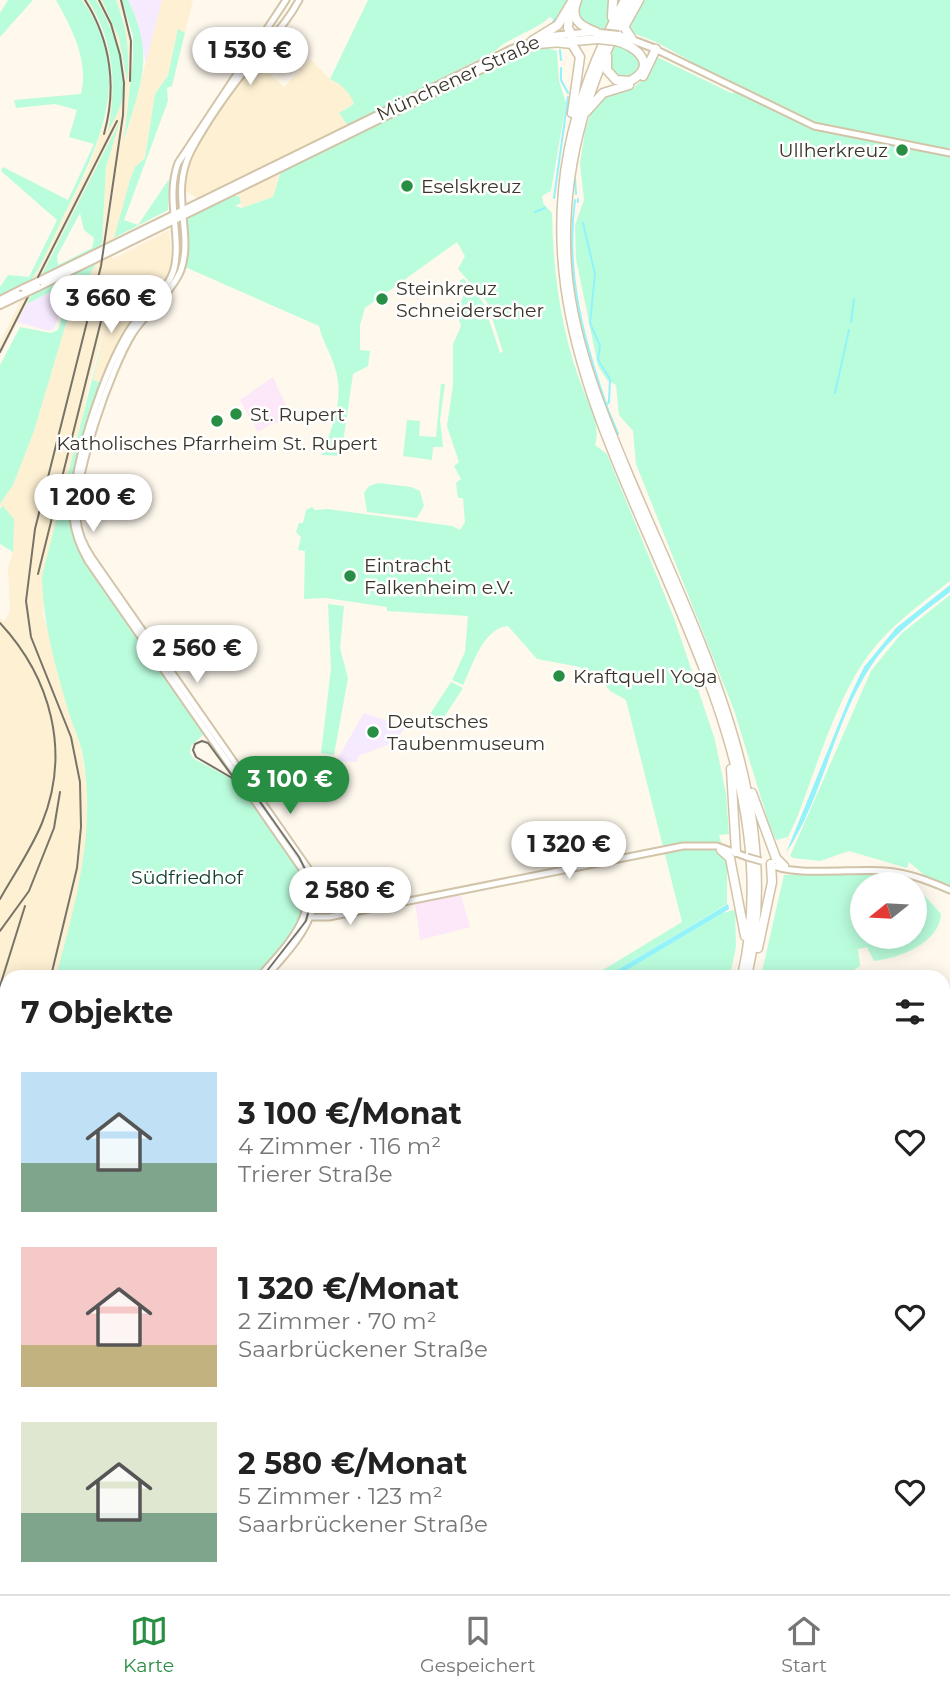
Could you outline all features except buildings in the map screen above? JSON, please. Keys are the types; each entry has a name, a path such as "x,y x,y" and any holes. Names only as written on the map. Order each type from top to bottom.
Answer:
{"highway":[{"path":"609,29 614,10 613,0"},
{"path":"566,158 584,89 609,29 625,0"},
{"path":"573,1 576,20 583,27 599,35 616,39 635,48 642,58 640,73 630,81 616,80 607,70 606,60 616,39 632,0"},
{"path":"632,38 625,27 639,0"},
{"path":"571,35 573,1"},
{"path":"556,37 573,1"},
{"path":"535,43 556,37 599,35"},
{"path":"556,37 574,46 581,61 566,158 563,282 581,367 602,426 701,663 727,735 741,788 751,850 752,912 743,970"},
{"path":"616,39 589,91 564,200 568,280 587,366 613,437 712,675 774,854 786,868 772,882"},
{"path":"579,127 597,98 639,80 656,49"},
{"path":"727,735 734,790 734,852 731,865"},
{"path":"739,759 753,822 758,884 756,930 749,970"},
{"path":"734,852 728,855 745,924 744,967"},
{"path":"750,970 758,950 772,882 767,863 773,860 774,854"}],"main road":[{"path":"161,293 171,275 175,258 174,176 183,153 286,0"},
{"path":"272,970 299,938 308,916 308,888 300,864 89,554 78,526 77,502 105,384 132,335 181,269 184,252 181,213 183,174 193,148 250,64 285,23 299,0"},
{"name":"Münchener Straße","path":"556,37 599,35"},
{"path":"616,39 632,38 767,105 831,132 950,153"},
{"path":"616,39 656,49"},
{"name":"Münchener Straße","path":"0,303 535,43"},
{"path":"175,258 181,269"},
{"path":"171,275 181,269"},
{"path":"308,916 329,917 694,845 734,852 786,868 889,871 950,890"},
{"path":"265,970 308,916"}],"shaded area":[{"path":"82,0 88,0 94,10 110,52 113,103 109,128 123,98 123,83 115,40 96,0 102,0 109,11 119,38 127,76 123,17 116,0 122,0 127,12 133,59 125,141 162,0 193,0 185,33 179,30 168,75 155,94 145,158 136,167 130,180 110,255 113,259 169,230 172,263 168,275 122,337 100,382 93,381 105,328 90,380 43,613 81,749 87,785 87,827 80,887 58,970 0,970 0,617 4,622 10,610 8,568 13,551 0,504 13,485 34,431 70,310 97,262 102,243 106,167 118,126 0,356 0,342 90,164 106,118 108,103"},
{"path":"128,0 162,0 146,63 137,20"},
{"path":"282,32 289,37 276,53 282,58 270,71 271,75 284,87 310,59 330,79 342,85 351,97 354,104 339,113 348,126 197,198 184,190 184,175 194,148 255,62"},
{"path":"281,171 273,197 242,208 237,192"},
{"path":"55,290 66,299 54,328 49,331 17,322 27,304"},
{"path":"273,377 292,419 271,424 258,432 240,400"},
{"path":"364,713 405,727 395,742 358,756 357,762 336,761"},
{"path":"461,896 470,927 420,940 415,902"}],"green space":[{"path":"8,0 33,0 0,37 0,13"},
{"path":"56,0 82,0 98,27 106,54 109,81 107,107 91,159 38,270 29,282 0,296 0,287 8,275 29,277 57,220 1,171 3,167 68,200 94,144 69,137 77,110 55,104 16,108 14,100 81,94 83,69 78,45"},
{"path":"88,0 96,0 108,21 123,71 122,101 108,132 112,97 111,64 103,31"},
{"path":"102,0 116,0 120,10 127,40 127,81 119,38"},
{"path":"122,0 128,0 137,20 143,55 140,86 124,141 133,36"},
{"path":"368,0 570,0 558,23 550,17 495,51 348,126 339,113 354,104 345,89 330,79"},
{"path":"580,0 611,0 610,18 605,28 591,28 578,19"},
{"path":"642,0 950,0 950,581 908,614 870,653 837,712 788,837 776,840 734,710 636,464 633,431 619,415 616,385 607,380 598,366 576,259 575,225 584,200 580,164 585,131 593,106 607,94 634,87 645,78 657,57 733,94 736,86 656,42 628,31"},
{"path":"178,29 185,33 172,86 167,88 168,101 124,220 138,225 169,179 168,210 114,238 135,167 145,158 155,94 168,75"},
{"path":"615,44 628,47 640,61 640,69 633,77 620,79 611,71 610,54"},
{"path":"543,47 557,51 559,81 566,103 551,191 542,196 543,203 552,213 556,280 569,347 596,424 595,445 607,454 674,618 715,740 726,794 729,834 719,835 727,863 727,904 617,970 603,970 682,922 626,700 610,691 602,680 588,678 580,667 537,659 508,626 499,628 485,640 463,685 452,680 465,652 468,616 387,611 387,607 326,598 304,599 305,551 298,550 301,537 296,532 299,523 303,523 306,510 312,507 315,510 328,509 452,526 460,530 465,522 463,498 458,498 456,483 461,479 454,466 459,462 447,426 453,385 453,344 461,326 457,313 464,294 460,280 464,279 483,302 500,353 503,352 487,302 458,269 465,256 457,242 365,308 360,325 360,350 370,351 368,366 353,374 341,456 322,455 336,413 339,391 335,368 319,326 185,267 187,215 233,196 239,196 241,203 235,206 242,208 273,197 281,171 511,58"},
{"path":"120,121 106,167 102,243 97,262 70,310 34,431 13,485 0,504 0,365 20,327 51,333 58,330 68,299 54,290 27,304","holes":["80,213 84,230 94,238 92,248 58,265 57,256"]},
{"name":"Südfriedhof","path":"104,333 93,380 100,382 74,476 70,526 83,559 204,734 191,746 190,753 194,759 242,784 300,867 304,899 296,926 263,970 58,970 82,865 86,837 86,780 82,751 51,647 42,576"},
{"path":"441,384 445,384 440,420 443,447 433,447 432,460 403,456 407,420 420,421 419,436 436,437"},
{"path":"378,483 411,487 420,491 424,506 417,518 367,512 364,493 369,486"},
{"path":"3,506 14,519 13,552 0,544 0,509"},
{"path":"950,595 950,888 929,879 928,872 921,872 909,862 907,868 849,851 820,861 790,856 871,671 901,634"},
{"path":"328,604 344,606 340,648 348,678 334,755 321,753 331,669"},
{"path":"451,682 463,688 437,728 426,720"},
{"path":"850,874 850,949 858,949 860,966 854,970 762,970 784,875"},
{"path":"928,900 941,914 928,939"},
{"path":"735,910 736,947 731,970 627,970 722,913"},
{"path":"868,949 913,949 895,956 874,961"}],"water":[{"path":"950,585 950,592 894,638 863,678 840,728 811,806 786,853 864,667 896,628"},
{"path":"728,904 729,909 627,970 617,970"}],"waterway":[{"path":"560,50 561,60"},
{"path":"561,68 561,80 568,93"},
{"path":"554,198 568,97"},
{"path":"575,179 576,194"},
{"path":"575,200 572,253 574,278 583,329 606,404"},
{"path":"535,212 545,208"},
{"path":"583,223 595,274 590,323 600,346 598,360 610,379 609,402 606,405 618,434"},
{"path":"851,322 854,299"},
{"path":"835,393 849,330"}],"tram line":[{"path":"233,777 208,743 202,741 195,744 193,750 196,757 251,789 299,857 309,877 312,898 306,921 268,970"}],"railway":[{"path":"85,0 101,32 109,65 110,99 104,134"},
{"path":"52,970 77,868 81,827 80,782 71,737 31,637 26,601 35,529 101,266 123,115 124,83 120,55 111,24 99,0"},
{"path":"121,0 131,41 130,81"},
{"path":"0,352 117,121"},
{"path":"38,574 102,317 106,291"},
{"path":"0,623 18,644 32,667 51,717 55,743 51,796 42,823 0,899"},
{"path":"0,931 29,891 54,828 60,792"},
{"path":"5,970 25,906"}],"place":[{"name":"Ullherkreuz","path":"902,150"},
{"name":"Eselskreuz","path":"407,186"},
{"name":"Steinkreuz Schneiderscher","path":"382,299"},
{"name":"St. Rupert","path":"236,414"},
{"name":"Katholisches Pfarrheim St. Rupert","path":"217,421"},
{"name":"Eintracht Falkenheim e.V.","path":"350,576"},
{"name":"Kraftquell Yoga","path":"559,676"},
{"name":"Deutsches Taubenmuseum","path":"373,732"}]}
